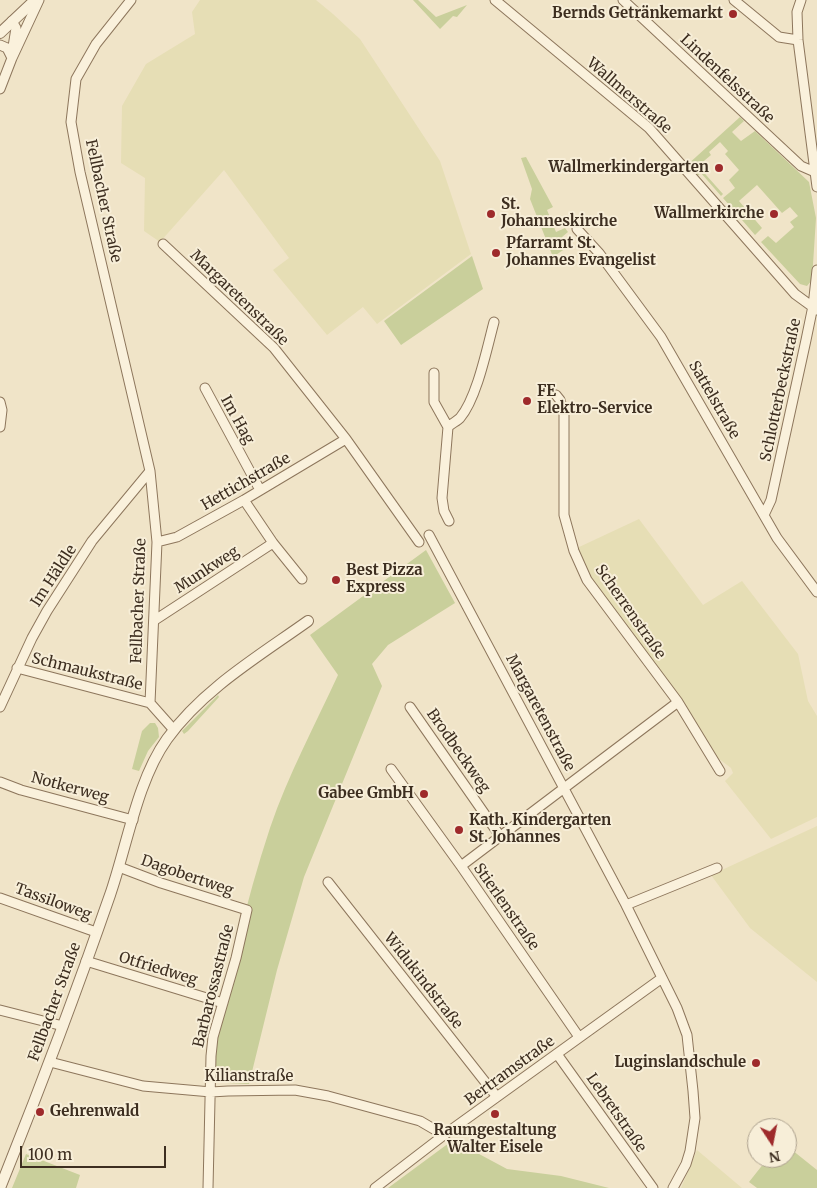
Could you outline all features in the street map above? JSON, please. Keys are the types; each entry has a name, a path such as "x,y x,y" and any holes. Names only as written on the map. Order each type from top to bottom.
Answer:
{"street":[{"path":"0,33 35,0"},
{"path":"0,89 39,0"},
{"name":"Fellbacher Straße","path":"131,0 96,44 76,79 71,122 80,172 150,471 158,542 150,703"},
{"name":"Wallmerstraße","path":"495,0 649,128 795,294 815,308"},
{"name":"Lindenfelsstraße","path":"623,0 801,166 816,172"},
{"path":"734,0 780,37 798,40"},
{"path":"801,0 798,12 798,40 817,187"},
{"path":"12,21 16,28 12,58"},
{"path":"0,45 7,48 12,58"},
{"name":"Sattelstraße","path":"577,229 600,254 661,337 787,553 817,592"},
{"name":"Margaretenstraße","path":"163,244 274,348 346,439 419,542"},
{"name":"Schlotterbeckstraße","path":"764,515 771,500 815,308 817,270"},
{"path":"448,427 460,417 472,395 494,322"},
{"path":"434,374 434,402 448,427 442,498 444,511 449,520"},
{"name":"Im Hag","path":"205,388 260,490"},
{"name":"Scherrenstraße","path":"556,396 560,400 564,414 564,514 574,551 587,580 678,702 720,771"},
{"path":"0,402 2,410 0,427"},
{"name":"Hettichstraße","path":"158,542 177,537 244,500 346,439"},
{"name":"Im Häldle","path":"0,708 17,668 43,617 92,541 150,471"},
{"path":"244,500 273,543 302,579"},
{"name":"Margaretenstraße","path":"429,535 626,905 677,1008 687,1035 695,1118 686,1164 673,1188"},
{"name":"Munkweg","path":"155,620 273,543"},
{"name":"Fellbacher Straße","path":"1,1182 50,1062 119,867 147,778 156,758 174,730 201,701 226,680 308,621"},
{"name":"Schmaukstraße","path":"17,668 150,703"},
{"path":"461,866 678,702"},
{"path":"150,703 174,730"},
{"name":"Brodbeckweg","path":"410,707 500,836"},
{"name":"Stierlenstraße","path":"391,769 461,866 579,1037"},
{"name":"Notkerweg","path":"0,782 21,790 133,820"},
{"name":"Dagobertweg","path":"119,867 161,883 247,910"},
{"path":"626,905 717,868"},
{"name":"Widukindstraße","path":"328,882 497,1097"},
{"name":"Tassiloweg","path":"0,898 96,932"},
{"name":"Barbarossastraße","path":"208,1188 213,1037 247,910"},
{"name":"Otfriedweg","path":"86,961 223,1003"},
{"name":"Bertramstraße","path":"375,1188 444,1135 662,978"},
{"path":"0,1010 63,1026"},
{"name":"Lebretstraße","path":"557,1054 652,1188"},
{"name":"Kilianstraße","path":"50,1062 143,1086 211,1092 295,1090 328,1096 420,1121 444,1135"}],"shaded area":[{"path":"200,0 316,0 360,39 440,161 471,254 377,324 363,307 327,335 273,270 289,258 224,170 160,242 144,231 145,178 121,163 122,106 146,64 195,34 192,12"},
{"path":"639,519 703,605 742,581 798,654 808,701 817,716 817,817 771,839 725,781 733,773 731,768 714,755 590,577 577,548"},
{"path":"817,826 817,982 750,928 711,875"},
{"path":"697,1150 742,1188 681,1188"}],"green space":[{"path":"413,0 418,0 436,17 467,5 457,17 453,16 440,29"},
{"path":"740,117 744,121 732,132 741,141 755,131 809,182 816,218 812,280 807,286 800,284 761,242 768,236 776,243 794,227 790,222 798,216 790,207 782,213 757,185 739,201 762,228 755,235 723,198 735,188 729,180 739,170 725,154 728,151 720,142 709,152 711,155 698,166 723,194 721,196 701,173 696,177 686,166"},
{"path":"526,157 553,207 547,210 556,232 565,228 568,232 562,237 569,246 553,257 530,199 532,189 521,158"},
{"path":"472,256 483,289 401,345 384,321"},
{"path":"426,550 455,603 388,645 372,664 382,686 304,877 277,970 249,1084 226,1083 215,1080 211,1056 261,856 285,789 338,675 310,635"},
{"path":"218,695 219,697 184,734 182,731"},
{"path":"150,723 155,723 158,728 159,737 148,751 139,771 132,769 142,731"},
{"path":"453,1140 507,1169 561,1176 609,1188 388,1188"},
{"path":"26,1154 80,1175 76,1188 12,1188"},
{"path":"797,1154 817,1170 817,1188 757,1188 749,1182 760,1168 797,1168"}],"place":[{"name":"Bernds Getränkemarkt","path":"733,14"},
{"name":"Wallmerkindergarten","path":"719,168"},
{"name":"St. Johanneskirche","path":"491,214"},
{"name":"Wallmerkirche","path":"774,214"},
{"name":"Pfarramt St. Johannes Evangelist","path":"496,253"},
{"name":"FE Elektro-Service","path":"527,401"},
{"name":"Best Pizza Express","path":"336,580"},
{"name":"Gabee GmbH","path":"424,794"},
{"name":"Kath. Kindergarten St. Johannes","path":"459,830"},
{"name":"Luginslandschule","path":"756,1063"},
{"name":"Gehrenwald","path":"40,1112"},
{"name":"Raumgestaltung Walter Eisele","path":"495,1114"}]}
